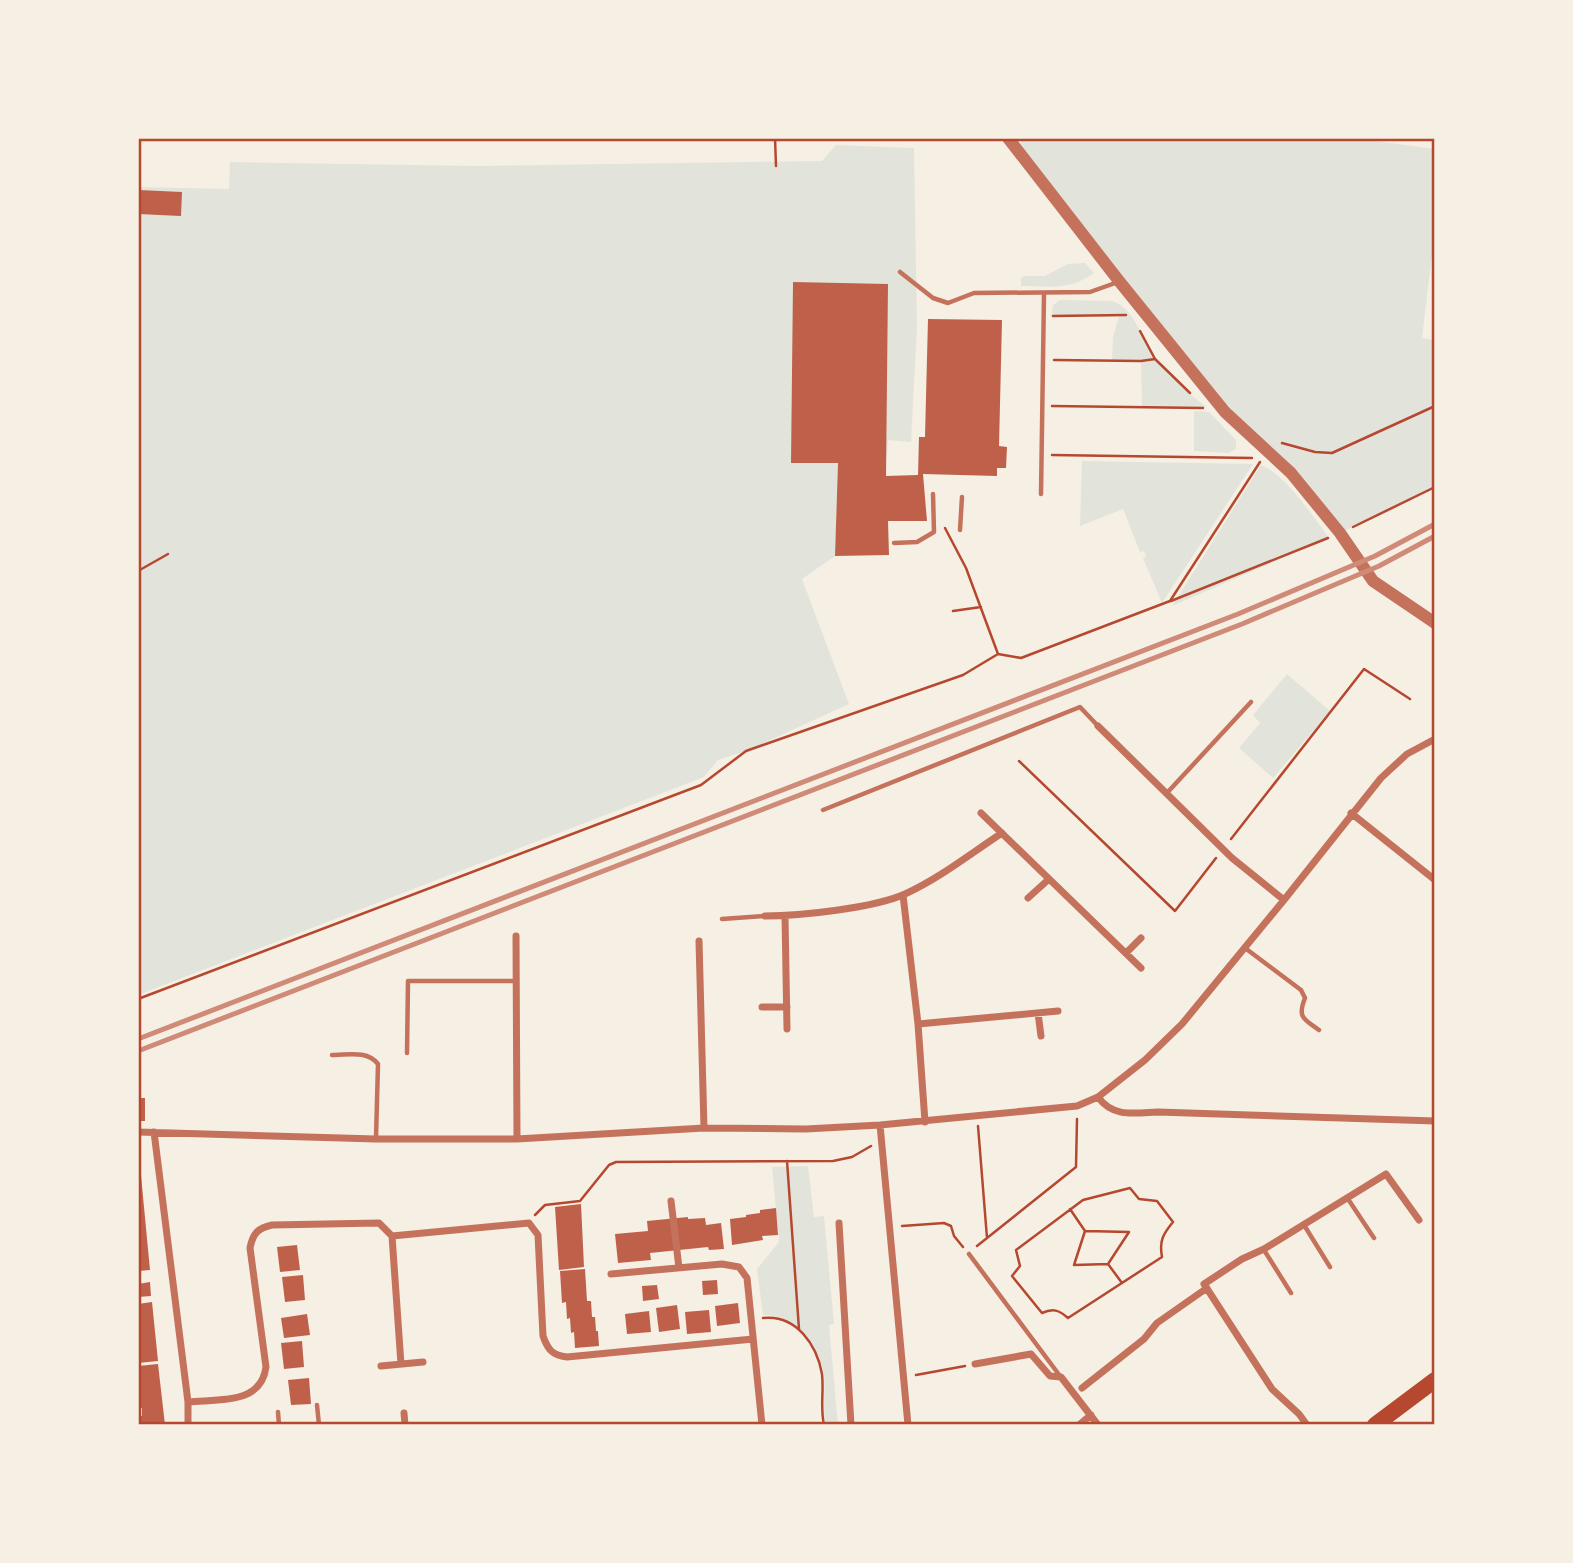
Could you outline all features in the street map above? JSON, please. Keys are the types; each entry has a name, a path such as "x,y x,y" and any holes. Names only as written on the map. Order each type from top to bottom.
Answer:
{"main road":[{"path":"1375,1425 1435,1380"}],"street":[{"path":"1008,138 1225,412 1291,473 1340,533 1373,582 1435,623"},
{"path":"1098,726 1223,850 1284,900"},
{"path":"138,1132 376,1139 517,1139 704,1128 806,1129 869,1126 1077,1106 1098,1097 1144,1060 1182,1024 1381,778 1407,754 1435,739"},
{"path":"981,813 1141,968"},
{"path":"1351,813 1435,880"},
{"path":"765,916 785,916 878,902 903,895 937,877 1002,833"},
{"path":"1028,898 1049,879"},
{"path":"903,895 918,1024 925,1122"},
{"path":"785,916 787,1029"},
{"path":"516,936 517,1139"},
{"path":"1126,953 1141,938"},
{"path":"699,941 704,1128"},
{"path":"762,1007 787,1007"},
{"path":"918,1024 1058,1011"},
{"path":"1038,1013 1041,1036"},
{"path":"1098,1097 1118,1114 1158,1112 1435,1121"},
{"path":"880,1125 908,1425"},
{"path":"154,1132 188,1402 188,1425"},
{"path":"1307,1425 1272,1389 1204,1284 1386,1174 1419,1220"},
{"path":"671,1202 679,1268"},
{"path":"188,1402 247,1396 256,1391 264,1379 266,1367 250,1248 252,1236 261,1227 272,1225 379,1223 392,1236 401,1364"},
{"path":"392,1236 529,1223 538,1235 543,1336 547,1348 555,1355 566,1357 753,1339"},
{"path":"839,1223 851,1425"},
{"path":"611,1274 722,1264 739,1267 747,1278 753,1319 762,1425"},
{"path":"1082,1388 1144,1339 1157,1323 1207,1288"},
{"path":"975,1364 1031,1354 1051,1376 1061,1377 1098,1425"},
{"path":"381,1366 423,1362"},
{"path":"404,1413 405,1425"},
{"path":"1079,1425 1091,1415"}],"lane":[{"path":"900,272 933,299 948,303 974,293 1090,292 1119,281"},
{"path":"1041,494 1044,294"},
{"path":"894,543 917,542 934,532 933,494"},
{"path":"960,530 962,498"},
{"path":"1166,794 1251,702"},
{"path":"823,810 1080,707 1098,726"},
{"path":"722,919 765,916"},
{"path":"1245,948 1301,990 1305,998 1300,1011 1319,1030"},
{"path":"407,1053 408,981 516,981"},
{"path":"332,1055 364,1054 375,1059 378,1064 376,1139"},
{"path":"1348,1199 1374,1238"},
{"path":"1304,1225 1330,1267"},
{"path":"1264,1249 1291,1293"},
{"path":"969,1254 1061,1377"},
{"path":"317,1405 319,1425"},
{"path":"278,1412 279,1425"}],"path":[{"path":"775,138 776,166"},
{"path":"1044,316 1130,314"},
{"path":"1042,360 1155,359"},
{"path":"1042,406 1206,407"},
{"path":"1268,452 1277,442 1315,452 1332,453 1435,406"},
{"path":"1041,455 1262,459 1170,601"},
{"path":"138,999 701,785 746,751 963,675 998,654 1021,658 1170,601 1340,533 1435,487"},
{"path":"944,526 966,568 998,654"},
{"path":"138,571 168,554"},
{"path":"953,611 981,607"},
{"path":"1019,761 1175,911 1364,669 1410,699"},
{"path":"889,1227 944,1223 951,1226 954,1236 969,1254 1076,1167 1077,1106"},
{"path":"977,1116 987,1238"},
{"path":"529,1223 545,1205 580,1201 609,1165 616,1162 833,1161 852,1157 870,1146 869,1126"},
{"path":"788,1161 799,1329"},
{"path":"1130,1188 1139,1199 1157,1201 1173,1222 1164,1233 1160,1245 1162,1257 1122,1283 1068,1318 1060,1311 1050,1309 1042,1313 1012,1276 1020,1266 1016,1250 1083,1200 1130,1188"},
{"path":"1070,1209 1085,1231"},
{"path":"1085,1231 1129,1232 1108,1264"},
{"path":"1085,1231 1074,1265 1108,1264"},
{"path":"1108,1264 1122,1283"},
{"path":"753,1319 773,1317 799,1329 812,1345 822,1376 820,1401 824,1425"},
{"path":"926,1373 975,1364"}],"shaded area":[{"path":"1021,138 1353,138 1435,149 1435,229 1422,338 1435,340 1435,487 1340,533 1225,412 1020,153"},
{"path":"836,145 914,148 917,327 911,442 888,440 886,464 838,463 835,556 802,579 849,704 746,751 718,760 704,777 138,995 138,187 229,189 230,162 478,166 822,161"},
{"path":"1085,263 1094,273 1076,283 1021,286 1021,278 1024,276 1045,276 1068,264"},
{"path":"1060,300 1112,301 1120,305 1133,319 1157,362 1206,407 1142,407 1141,362 1112,361 1113,337 1119,316 1051,316 1053,305"},
{"path":"1194,411 1209,412 1236,440 1236,449 1228,453 1194,451"},
{"path":"1082,461 1253,464 1162,603 1143,558 1146,557 1144,551 1140,552 1123,509 1080,526"},
{"path":"1261,465 1280,477 1329,538 1172,606"},
{"path":"1287,674 1330,711 1273,778 1239,748 1260,723 1253,715"},
{"path":"808,1166 814,1217 824,1216 834,1324 829,1325 838,1425 826,1425 824,1375 811,1342 804,1333 786,1320 763,1315 757,1269 779,1242 772,1167"}],"building":[{"path":"139,190 182,192 181,216 138,214"},
{"path":"793,282 888,284 886,476 918,475 919,437 925,437 928,319 1002,320 999,446 1007,447 1006,468 997,468 997,476 923,474 927,521 888,521 889,555 835,556 838,463 791,463"},
{"path":"138,1098 145,1098 145,1121 138,1121"},
{"path":"138,1165 150,1270 138,1271"},
{"path":"581,1204 584,1267 559,1270 555,1207"},
{"path":"776,1208 778,1235 762,1236 763,1240 732,1245 730,1219"},
{"path":"705,1218 706,1225 721,1223 724,1249 709,1250 708,1247 650,1253 651,1260 618,1263 615,1234 648,1231 647,1221"},
{"path":"297,1245 300,1270 280,1272 277,1247"},
{"path":"585,1269 587,1301 591,1301 599,1346 575,1348 574,1332 571,1333 570,1318 567,1319 566,1302 562,1303 560,1271"},
{"path":"303,1275 305,1300 285,1302 282,1277"},
{"path":"717,1280 718,1294 703,1295 702,1281"},
{"path":"150,1282 151,1296 138,1297 138,1284"},
{"path":"657,1285 659,1299 643,1301 642,1286"},
{"path":"152,1302 158,1361 138,1363 138,1304"},
{"path":"738,1303 740,1323 717,1326 715,1306"},
{"path":"677,1305 680,1329 659,1332 656,1308"},
{"path":"709,1310 711,1332 687,1334 685,1312"},
{"path":"649,1311 651,1332 627,1334 625,1314"},
{"path":"307,1314 310,1335 284,1338 281,1318"},
{"path":"302,1341 304,1367 284,1369 281,1343"},
{"path":"158,1364 165,1425 138,1425 142,1408 138,1408 138,1366"},
{"path":"309,1378 311,1404 291,1405 288,1380"}],"railway":[{"path":"138,1039 1238,614 1375,556 1435,524"},
{"path":"138,1051 1242,624 1379,566 1435,536"}]}
